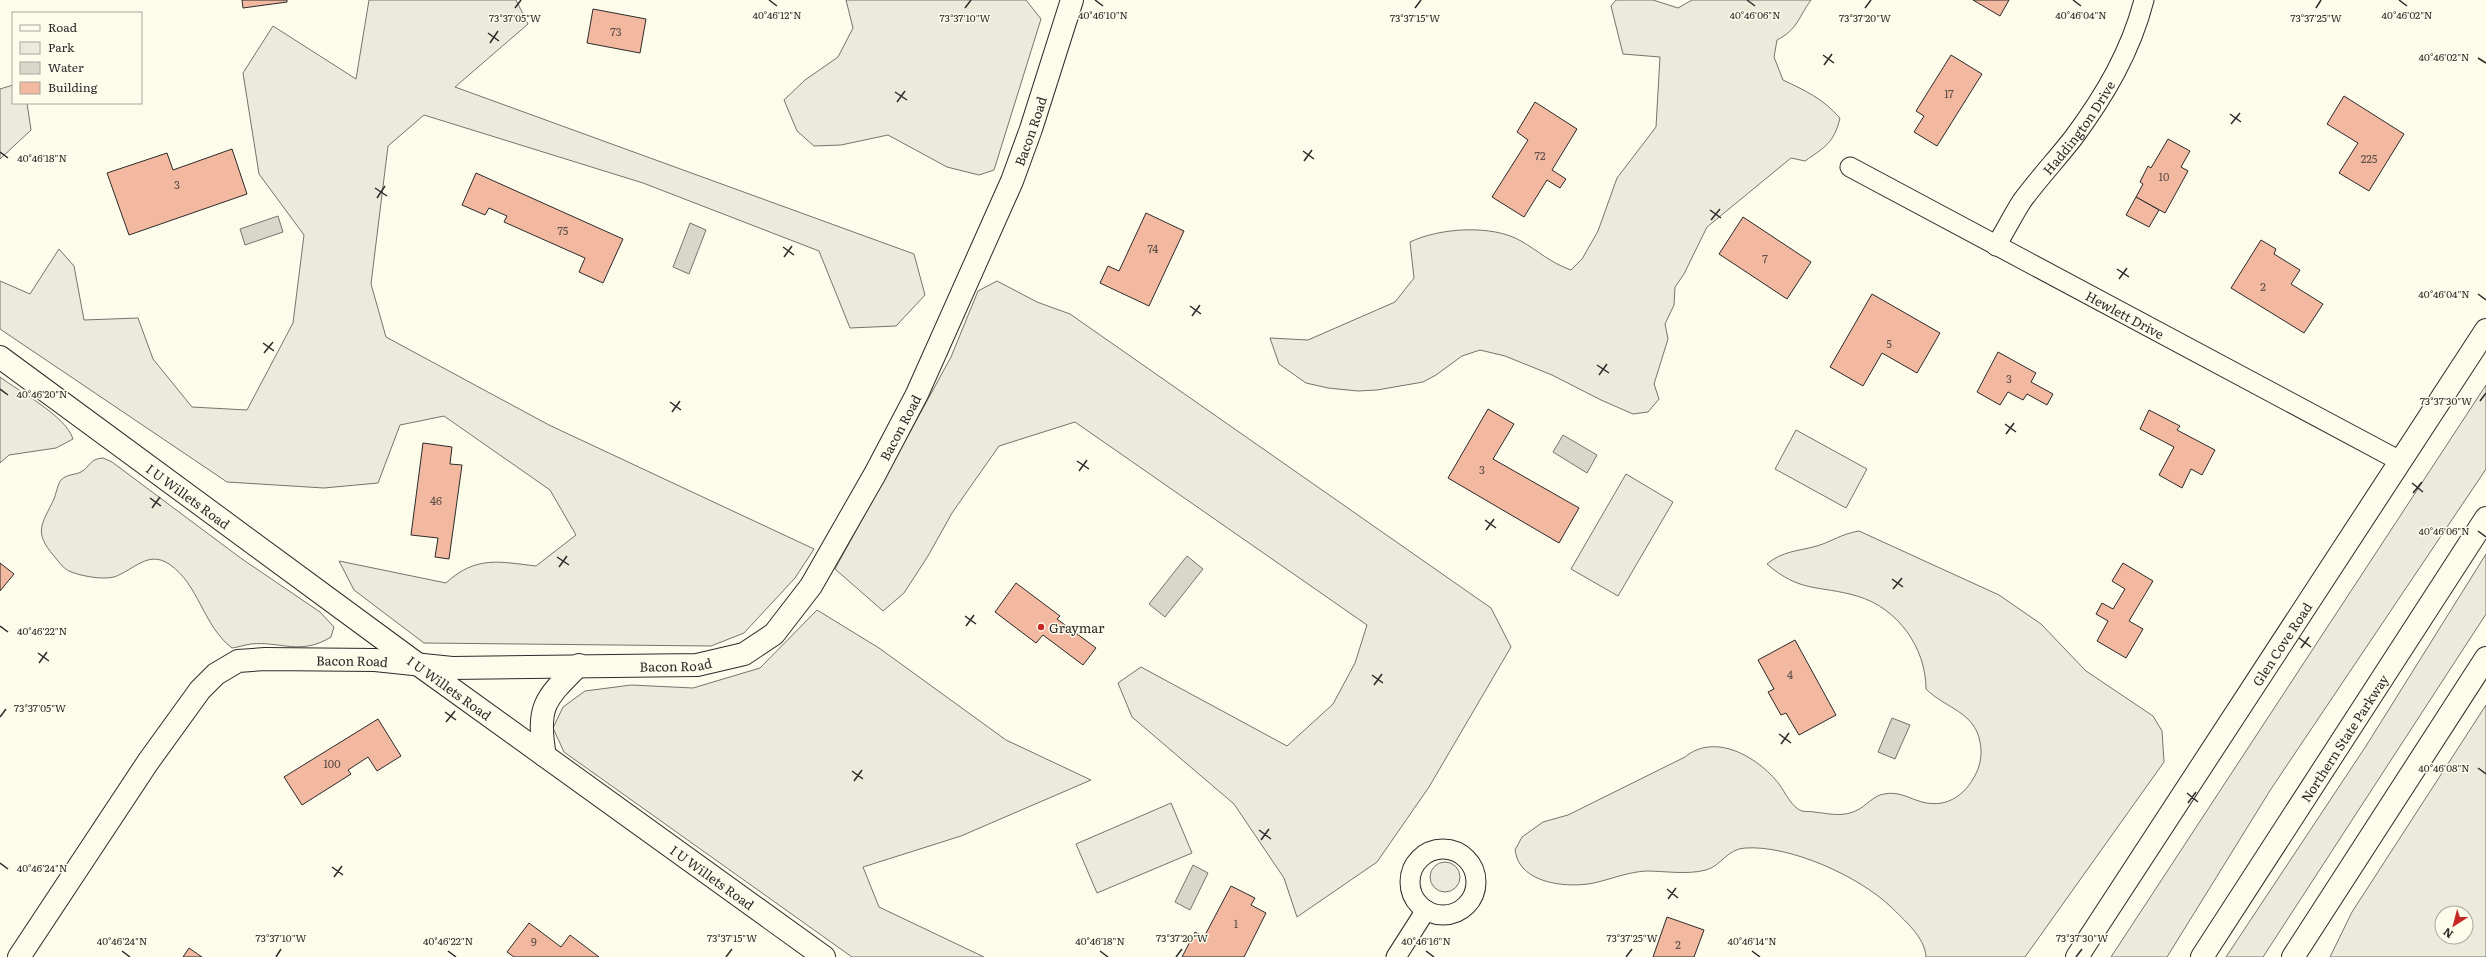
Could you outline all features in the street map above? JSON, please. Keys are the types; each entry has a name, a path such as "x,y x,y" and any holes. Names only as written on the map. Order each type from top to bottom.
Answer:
{"main road":[{"name":"Bacon Road","path":"20,957 148,762 200,690 216,674 238,661 265,659 375,660 416,663 452,668 579,665 697,665 744,654 774,634 811,586 903,423 951,320 1026,144 1072,0"},
{"name":"Glen Cove Road","path":"2077,957 2486,330"},
{"name":"I U Willets Road","path":"0,357 416,663 824,957"},
{"name":"Northern State Parkway","path":"2202,957 2486,518"},
{"path":"2293,957 2486,658"},
{"path":"545,756 540,728 546,705 554,692 579,665"}],"street":[{"name":"Haddington Drive","path":"1996,246 2022,201 2074,136 2124,60 2137,27 2144,0"},
{"name":"Hewlett Drive","path":"1850,167 2400,461"},
{"path":"1396,957 1426,910"}],"green space":[{"path":"369,0 516,0 528,24 455,87 914,254 925,295 896,326 850,328 819,251 643,183 424,115 388,146 371,284 386,337 549,425 814,549 795,578 744,633 711,646 424,643 354,590 339,561 446,583 457,574 478,564 500,562 536,566 576,535 550,490 444,416 400,425 378,483 324,488 227,482 0,329 0,281 30,294 59,249 74,266 84,320 138,318 153,359 192,407 247,410 293,323 304,235 259,174 243,73 273,26 356,79"},
{"path":"846,0 1026,0 1041,19 994,170 979,175 947,167 888,135 841,145 814,146 797,131 784,100 805,80 838,57 853,28"},
{"path":"1616,0 1653,0 1678,8 1692,0 1811,0 1794,27 1777,40 1774,57 1783,80 1820,100 1840,118 1835,133 1828,144 1805,161 1791,158 1707,227 1684,274 1675,287 1674,305 1665,324 1668,339 1654,384 1659,399 1648,412 1633,414 1601,400 1552,375 1505,356 1480,350 1462,356 1436,375 1423,382 1377,390 1358,391 1328,388 1306,383 1279,364 1270,338 1308,340 1395,302 1414,278 1410,242 1422,237 1450,231 1481,230 1496,232 1521,241 1563,267 1571,270 1582,259 1598,231 1617,178 1656,127 1660,57 1623,54 1611,6"},
{"path":"12,85 12,104 27,104 31,130 0,159 0,89"},
{"path":"997,281 1037,302 1070,314 1491,608 1511,647 1429,787 1377,862 1297,917 1284,878 1234,804 1132,717 1118,683 1141,667 1287,746 1333,704 1355,663 1367,625 1075,422 999,446 952,513 928,556 904,593 883,611 835,569 951,357 978,291"},
{"path":"0,377 52,413 69,430 73,439 56,448 9,455 0,463"},
{"path":"2486,385 2486,469 2271,789 2167,957 2111,957"},
{"path":"1796,430 1867,469 1846,508 1775,469"},
{"path":"103,458 112,462 242,559 320,612 334,627 331,637 310,646 300,647 272,644 251,644 232,648 222,639 214,628 187,582 179,572 161,560 148,560 121,574 109,578 85,576 69,571 65,568 47,548 43,540 43,522 54,499 60,481 66,477 81,472 93,461"},
{"path":"1626,474 1673,502 1618,596 1571,569"},
{"path":"1859,531 1999,595 2041,624 2086,671 2153,716 2162,731 2164,762 2025,957 1926,957 1922,943 1913,929 1890,906 1860,884 1842,874 1802,857 1763,848 1745,848 1733,851 1716,865 1706,870 1684,873 1646,871 1589,884 1556,884 1535,877 1526,871 1519,862 1515,850 1522,837 1543,822 1568,815 1697,750 1709,747 1722,747 1735,751 1760,765 1779,784 1795,807 1804,811 1827,814 1849,813 1861,808 1878,796 1889,793 1899,794 1932,804 1941,803 1949,801 1963,792 1974,778 1980,762 1981,749 1977,732 1966,717 1926,689 1925,674 1921,659 1907,632 1897,620 1872,602 1857,596 1800,584 1790,580 1767,564 1779,556 1817,546 1847,534"},
{"path":"2486,554 2486,614 2263,957 2226,957 2366,746"},
{"path":"817,610 879,648 1006,740 1091,780 961,836 863,867 879,907 984,957 852,957 564,752 553,728 563,707 585,691 631,685 693,688 760,668"},
{"path":"2486,705 2486,957 2330,957 2352,912"},
{"path":"1171,803 1192,853 1097,893 1076,844"},
{"path":"1445,862 1456,866 1460,877 1456,888 1445,892 1434,888 1430,877 1434,866"}],"water":[{"path":"278,216 283,232 245,245 240,229"},
{"path":"690,223 706,230 689,274 673,267"},
{"path":"1563,435 1597,455 1587,473 1553,452"},
{"path":"1187,556 1203,569 1165,617 1149,604"},
{"path":"1892,718 1910,725 1895,759 1878,752"},
{"path":"1193,865 1208,873 1190,910 1175,902"}],"building":[{"path":"242,0 287,0 287,2 243,8"},
{"path":"1973,0 2009,0 2000,16"},
{"path":"593,9 646,19 640,53 587,43"},
{"path":"1951,55 1982,74 1937,146 1914,132 1924,116 1916,111"},
{"path":"2344,96 2404,134 2369,191 2339,173 2358,143 2327,124"},
{"path":"1535,102 1577,129 1552,170 1566,179 1560,188 1547,180 1524,217 1492,197 1528,140 1517,132"},
{"path":"2168,139 2190,151 2181,167 2188,171 2165,213 2136,197 2143,184 2140,182 2148,166 2151,168"},
{"path":"232,149 247,194 129,235 107,173 167,153 173,170"},
{"path":"476,173 623,239 603,283 579,272 585,258 504,222 507,216 489,208 485,215 462,205"},
{"path":"2136,197 2159,210 2149,227 2126,215"},
{"path":"1146,213 1184,231 1149,306 1100,283 1108,266 1119,271"},
{"path":"1743,217 1811,262 1787,299 1719,254"},
{"path":"2261,240 2276,249 2274,254 2300,270 2291,284 2323,304 2304,333 2231,288"},
{"path":"1872,294 1940,333 1917,373 1882,353 1863,386 1830,367"},
{"path":"1998,352 2036,373 2031,382 2053,394 2047,405 2027,394 2023,400 2008,392 2000,405 1977,392"},
{"path":"1488,409 1514,424 1493,459 1579,508 1559,543 1448,478"},
{"path":"2149,410 2180,426 2177,430 2215,450 2202,475 2191,469 2182,488 2159,475 2174,447 2140,429"},
{"path":"423,443 452,447 450,464 462,465 449,559 435,557 438,538 411,535"},
{"path":"0,563 14,574 0,591"},
{"path":"2123,563 2153,581 2129,621 2143,629 2126,658 2097,641 2108,621 2096,614 2102,603 2113,609 2125,589 2112,581"},
{"name":"Graymar","path":"1016,583 1060,616 1057,619 1096,648 1083,665 1043,635 1036,643 995,612"},
{"path":"1795,640 1836,715 1799,735 1786,713 1781,715 1768,692 1774,689 1758,660"},
{"path":"378,719 401,756 377,771 368,757 348,770 351,774 302,805 284,777"},
{"path":"1231,886 1255,898 1251,905 1266,913 1244,957 1182,957 1195,932 1204,937"},
{"path":"1667,917 1704,930 1694,957 1653,957"},
{"path":"529,923 561,947 570,935 599,957 514,957 507,952"},
{"path":"189,948 202,957 183,957"}],"place":[{"name":"Graymar","path":"1041,627"}]}
